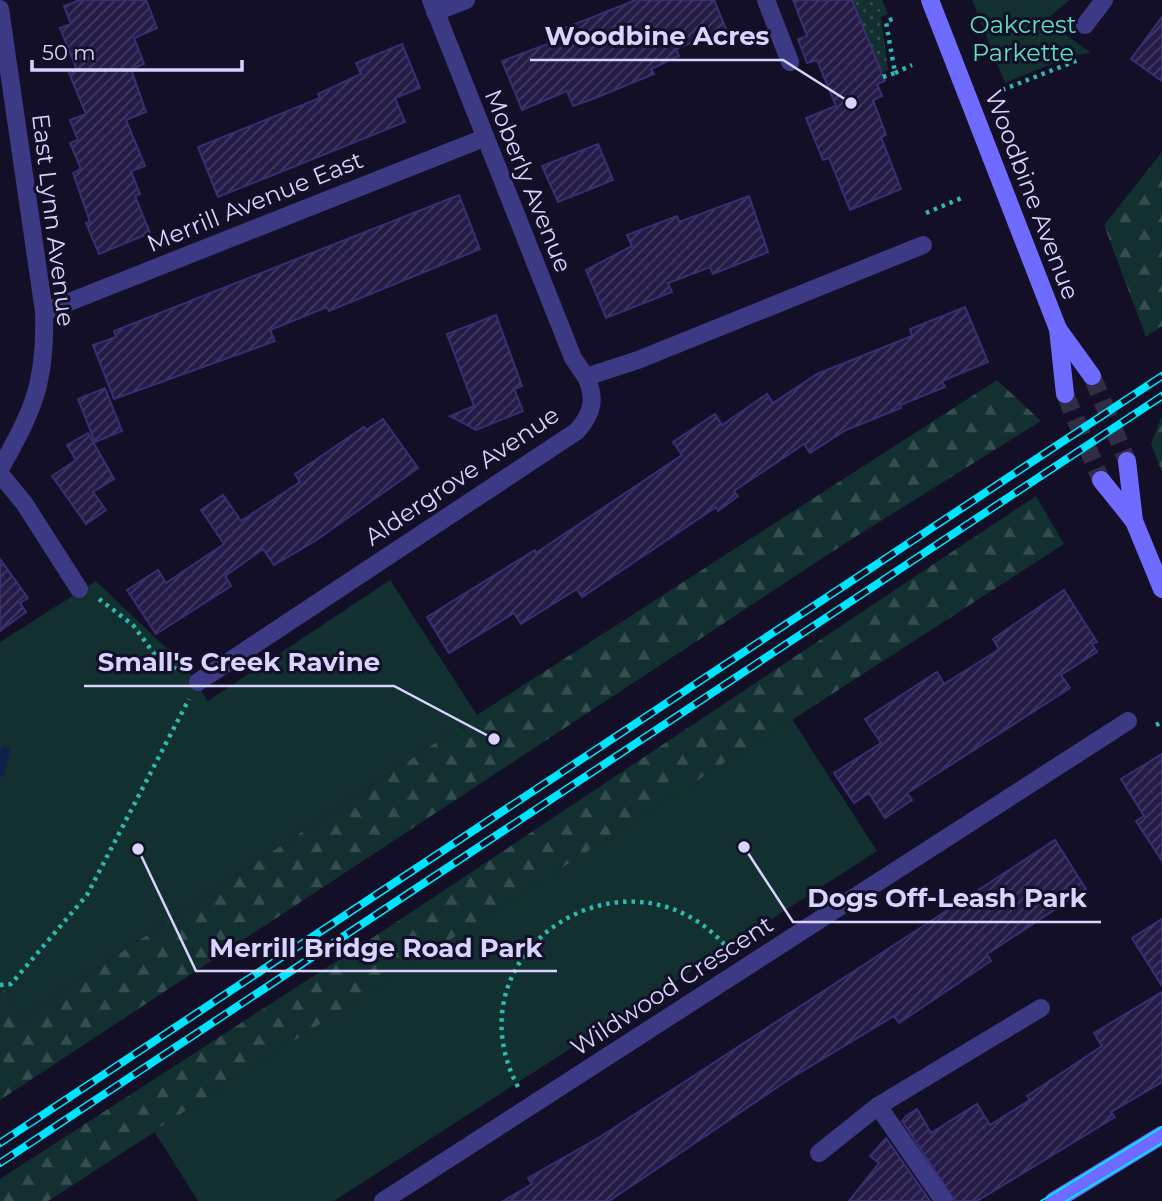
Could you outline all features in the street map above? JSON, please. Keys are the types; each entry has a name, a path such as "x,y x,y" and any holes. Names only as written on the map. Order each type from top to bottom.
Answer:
{"main road":[{"name":"Woodbine Avenue","path":"930,0 1058,329 1065,394"},
{"name":"Woodbine Avenue","path":"1058,329 1093,376"},
{"path":"1128,461 1135,522 1162,589"},
{"path":"1101,480 1135,522"},
{"path":"1054,1201 1162,1135"}],"street":[{"path":"433,6 466,0"},
{"path":"766,0 790,62"},
{"path":"1085,25 1104,0"},
{"name":"Moberly Avenue","path":"433,6 573,358 586,377"},
{"name":"East Lynn Avenue","path":"0,9 44,312 44,364 40,385 0,472 24,503 79,589"},
{"name":"Merrill Avenue East","path":"44,312 484,138"},
{"path":"586,377 638,360 923,244"},
{"name":"Aldergrove Avenue","path":"198,682 576,430 587,420 592,406 592,391 586,377"},
{"name":"Wildwood Crescent","path":"383,1201 1128,721"},
{"path":"819,1153 878,1106 1041,1009"},
{"path":"878,1106 944,1201"}],"path":[{"path":"894,18 886,22 895,72"},
{"path":"1002,90 1078,60"},
{"path":"883,77 912,65"},
{"path":"926,213 964,197"},
{"path":"0,985 11,984 87,894 198,682 159,659 133,625 79,589"},
{"path":"1156,724 1162,722"},
{"path":"529,1106 506,1062 502,1016 515,967 525,951 552,928 575,915 610,903 630,900 658,903 701,922 719,938 744,968"}],"green space":[{"path":"852,0 882,0 888,14 881,17 888,70 881,73"},
{"name":"Oakcrest Parkette","path":"972,0 1070,0 1048,18 1058,29 1091,53 1074,55 1005,83"},
{"path":"1162,152 1162,326 1146,337 1104,225"},
{"path":"997,380 1041,421 844,544 0,1100 0,983 22,1018 477,715"},
{"path":"1162,416 1162,472 1151,444"},
{"path":"1036,496 1064,544 48,1201 0,1201 0,1179 383,931"},
{"path":"390,580 477,715 22,1018 0,983 0,642 96,581 185,666 208,701"},
{"path":"792,719 877,851 334,1201 198,1201 154,1131"}],"building":[{"path":"80,0 146,0 157,28 134,38 144,64 131,69 146,112 126,120 145,166 131,171 140,194 135,196 150,233 99,254 86,223 90,222 73,173 81,169 70,143 78,140 70,120 86,114 69,73 77,70 60,28 71,24 64,6"},
{"path":"636,0 714,0 726,29 676,49 679,56 651,69 654,74 595,98 573,106 567,91 522,110 502,61 569,36 565,28"},
{"path":"793,0 852,0 885,81 877,84 882,96 873,100 886,135 881,137 901,189 850,210 829,158 823,160 806,118 836,106 817,60 807,63 798,39 807,36"},
{"path":"1162,17 1162,81 1131,59"},
{"path":"402,44 420,88 395,98 405,122 218,197 198,147 320,98 318,94 361,74 356,63"},
{"path":"598,144 613,180 558,202 542,166"},
{"path":"459,195 480,249 329,311 327,307 270,330 275,341 114,399 93,345 116,337 114,331"},
{"path":"749,196 768,252 713,274 710,267 668,283 672,292 606,318 586,270 632,246 627,235 677,216 679,222"},
{"path":"965,307 988,362 942,381 945,387 846,430 810,453 804,444 734,491 738,496 718,511 716,507 582,597 577,589 521,624 514,613 449,653 427,617 535,550 536,553 682,455 673,442 715,414 722,425 767,394 773,403 817,374 912,336 910,329"},
{"path":"496,315 522,386 514,389 523,411 476,430 450,416 474,406 447,334"},
{"path":"105,388 122,431 95,442 78,399"},
{"path":"383,419 418,468 315,541 274,565 263,549 225,576 231,586 156,634 127,590 158,570 166,583 224,544 201,510 223,495 241,521 300,482 295,474 364,427 366,430"},
{"path":"88,433 114,479 93,492 106,510 86,524 52,476 76,460 67,445"},
{"path":"0,559 28,598 20,603 26,612 0,631"},
{"path":"1064,590 1097,642 1092,644 1097,652 1061,675 1070,688 907,793 912,800 885,818 869,793 854,803 834,773 881,743 865,719 937,672 944,684 995,652 999,649 993,639"},
{"path":"1162,754 1162,861 1136,821 1144,816 1121,779"},
{"path":"1055,840 1086,889 987,954 991,961 899,1023 894,1016 791,1078 609,1201 503,1201 532,1184 528,1178 600,1137"},
{"path":"1162,919 1162,986 1132,938"},
{"path":"1162,992 1162,1082 1111,1112 1115,1117 977,1201 955,1201 902,1121 906,1116 917,1109 931,1133 977,1104 990,1125 1030,1100 1027,1096 1102,1046 1094,1033"},
{"path":"886,1138 930,1201 849,1201 879,1163 870,1156"}],"waterway":[{"path":"0,773 5,751"}],"tunnel":[{"path":"1092,376 1127,461"},
{"path":"1065,394 1101,480"}],"tram line":[{"path":"1041,1201 1162,1127"},
{"path":"1066,1201 1162,1143"}],"railway":[{"path":"0,1143 1162,376"},
{"path":"0,1163 1162,396"}],"place":[{"name":"Woodbine Acres","path":"851,103"},
{"name":"Small's Creek Ravine","path":"494,739"},
{"name":"Dogs Off-Leash Park","path":"744,847"},
{"name":"Merrill Bridge Road Park","path":"138,849"}]}
